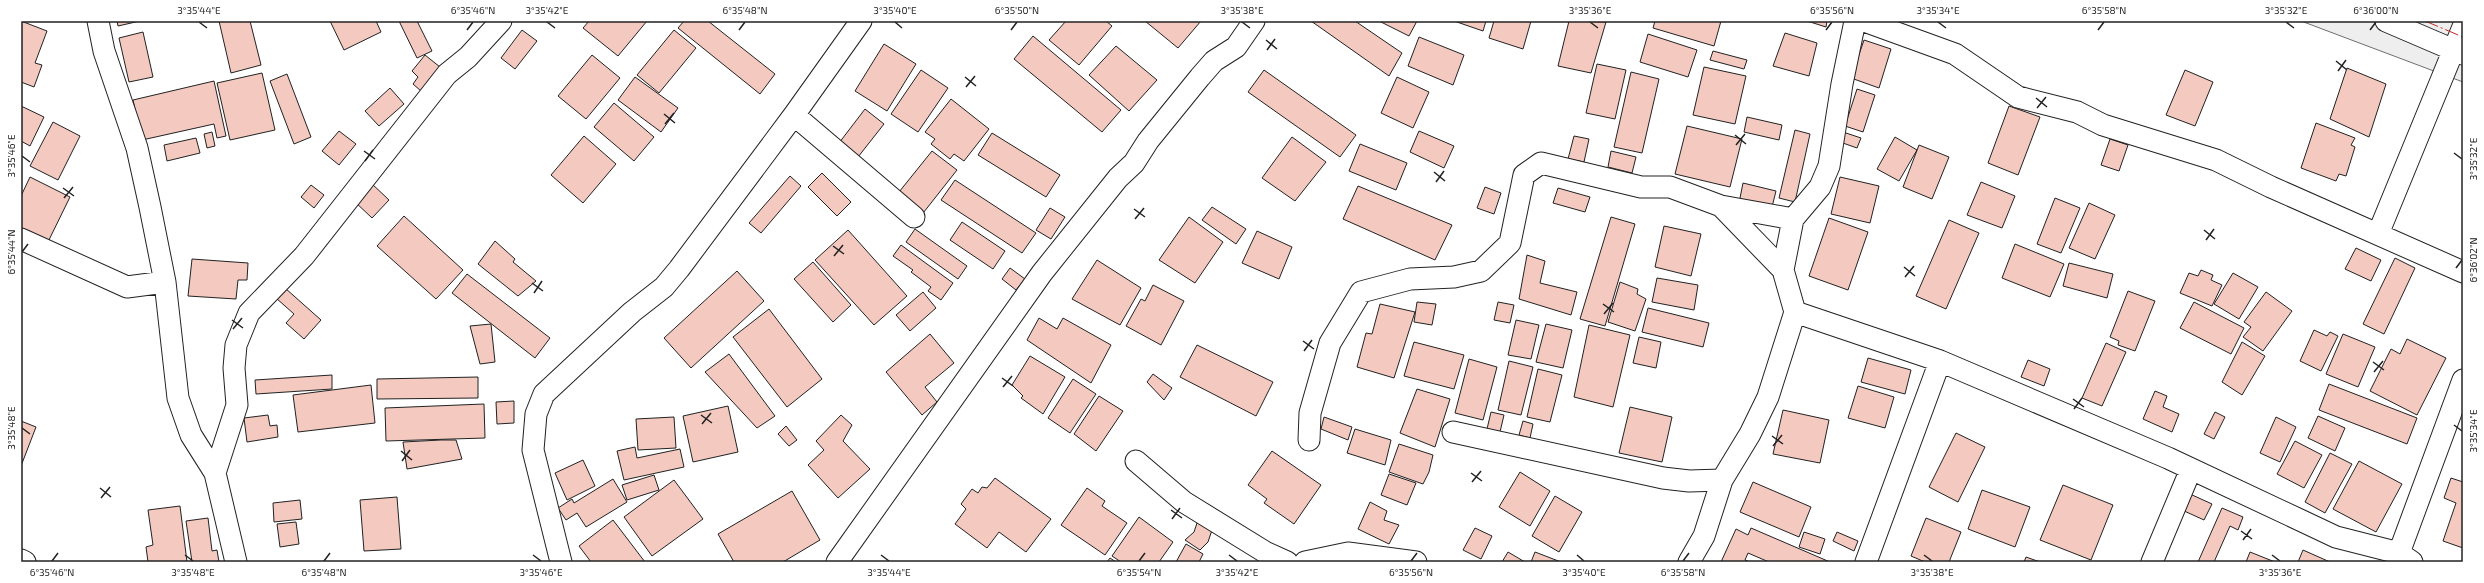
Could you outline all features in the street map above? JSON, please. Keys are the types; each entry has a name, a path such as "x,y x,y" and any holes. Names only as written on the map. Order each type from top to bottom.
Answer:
{"street":[{"path":"98,21 104,51 137,148 164,282 178,398 191,435 215,473 236,562"},
{"path":"215,473 237,405 234,368 236,345 248,313 304,256 447,74 468,57 501,21"},
{"path":"561,562 533,450 536,414 544,394 669,281 794,115 861,21"},
{"path":"837,562 1042,273 1118,178 1134,163 1148,141 1200,77 1214,61 1236,47 1254,21"},
{"path":"1689,562 1704,536 1722,480 1750,434 1768,397 1795,312 1783,270 1793,219 1820,187 1829,166 1842,84 1855,21"},
{"path":"1864,21 1955,54 2018,97 2077,112 2102,124 2216,160 2271,187 2463,272"},
{"path":"2386,21 2458,52"},
{"path":"2378,234 2458,52 2463,27"},
{"path":"794,115 914,217"},
{"path":"1309,440 1310,413 1330,343 1361,292 1410,279 1454,277 1480,271 1510,243 1524,175 1541,163 1641,188 1670,188 1721,206 1793,219"},
{"path":"1721,206 1783,270"},
{"path":"21,239 127,287 164,282"},
{"path":"1795,312 1940,361 2191,469 2300,520 2320,532 2406,557 2463,380"},
{"path":"1866,562 1940,361"},
{"path":"1452,432 1663,478 1689,481 1722,480"},
{"path":"1136,461 1184,502 1265,552 1287,562"},
{"path":"2152,562 2191,469"},
{"path":"1305,562 1348,553 1416,562"},
{"path":"21,560 25,562"}],"shaded area":[{"path":"2301,21 2463,21 2463,82"}],"building":[{"path":"21,21 47,31 35,63 42,65 34,87 21,82"},
{"path":"117,21 140,21 118,26"},
{"path":"219,21 250,21 261,65 231,73"},
{"path":"330,21 376,21 381,32 344,50"},
{"path":"399,21 417,21 432,51 417,58"},
{"path":"589,21 647,21 618,56 583,28"},
{"path":"684,21 708,21 775,74 760,94 678,28"},
{"path":"1066,21 1106,21 1112,26 1079,65 1049,40"},
{"path":"1145,21 1201,21 1178,48"},
{"path":"1311,21 1355,21 1402,53 1389,76"},
{"path":"1379,21 1417,21 1409,36"},
{"path":"1454,21 1486,21 1483,31"},
{"path":"1494,21 1531,21 1523,49 1489,38"},
{"path":"1569,21 1606,22 1591,73 1558,66"},
{"path":"1655,21 1721,21 1714,46 1653,28"},
{"path":"1807,21 1827,21 1826,27"},
{"path":"522,30 537,41 515,69 501,58"},
{"path":"674,30 696,48 659,93 637,75"},
{"path":"143,32 153,77 129,82 119,38"},
{"path":"1785,33 1817,43 1809,76 1773,66"},
{"path":"1648,34 1697,50 1688,77 1640,62"},
{"path":"1033,36 1121,110 1102,132 1014,59"},
{"path":"1419,37 1464,55 1453,85 1408,66"},
{"path":"1864,40 1891,49 1879,88 1851,78"},
{"path":"884,44 916,64 887,111 855,91"},
{"path":"1116,46 1157,80 1129,111 1089,75"},
{"path":"1713,51 1747,60 1744,69 1710,60"},
{"path":"425,55 440,67 421,91 413,84 418,77 412,71"},
{"path":"592,55 620,78 586,119 558,96"},
{"path":"1597,64 1626,70 1615,119 1586,113"},
{"path":"1704,67 1746,76 1735,124 1693,115"},
{"path":"2347,68 2386,84 2369,137 2330,119"},
{"path":"921,70 948,88 918,132 891,114"},
{"path":"1264,70 1356,135 1340,157 1248,92"},
{"path":"2185,70 2213,82 2195,126 2166,115"},
{"path":"1631,72 1659,79 1642,153 1614,147"},
{"path":"262,73 275,130 230,140 217,83"},
{"path":"287,74 311,137 294,144 270,81"},
{"path":"635,77 678,108 661,132 618,100"},
{"path":"1397,77 1429,92 1413,128 1381,113"},
{"path":"214,81 226,136 217,138 214,124 142,140 133,100"},
{"path":"390,88 404,104 379,126 365,111"},
{"path":"1857,89 1875,95 1863,132 1845,126"},
{"path":"951,99 989,129 964,161 954,154 950,159 931,144 935,139 925,132"},
{"path":"614,103 654,137 634,161 594,127"},
{"path":"21,106 44,117 30,146 21,141"},
{"path":"2009,106 2040,117 2018,175 1988,163"},
{"path":"865,109 884,124 858,157 839,143"},
{"path":"1747,117 1782,125 1779,140 1744,132"},
{"path":"53,122 80,136 58,180 30,166"},
{"path":"2316,123 2355,138 2351,145 2355,147 2346,176 2339,174 2336,181 2301,168"},
{"path":"1687,126 1742,139 1730,187 1675,174"},
{"path":"1795,130 1810,134 1795,202 1779,198"},
{"path":"339,131 356,144 339,165 322,151"},
{"path":"1419,131 1454,146 1444,168 1410,152"},
{"path":"212,132 215,146 207,148 204,134"},
{"path":"1843,132 1861,138 1857,148 1840,142"},
{"path":"992,133 1060,175 1046,197 978,155"},
{"path":"584,136 616,164 583,203 551,175"},
{"path":"1574,136 1589,139 1584,162 1568,159"},
{"path":"1292,137 1326,162 1295,201 1262,178"},
{"path":"1895,137 1917,150 1899,181 1877,169"},
{"path":"196,138 200,153 167,161 164,145"},
{"path":"2110,139 2128,145 2119,171 2101,165"},
{"path":"1360,144 1407,163 1396,190 1349,171"},
{"path":"1919,145 1949,157 1932,199 1903,187"},
{"path":"932,151 957,170 920,217 895,197"},
{"path":"1611,151 1636,157 1632,173 1608,167"},
{"path":"822,173 851,202 837,216 808,187"},
{"path":"790,176 801,186 761,233 749,223"},
{"path":"30,177 70,197 46,246 21,233 21,196"},
{"path":"1840,177 1879,186 1870,223 1831,214"},
{"path":"955,180 1036,233 1022,253 941,200"},
{"path":"370,182 389,200 372,218 353,200"},
{"path":"1981,182 2015,196 2002,228 1967,215"},
{"path":"1743,183 1776,191 1771,211 1739,203"},
{"path":"311,185 324,195 314,208 301,197"},
{"path":"1358,186 1452,225 1435,260 1343,219"},
{"path":"1485,187 1501,193 1494,214 1477,208"},
{"path":"1558,188 1590,197 1585,212 1553,203"},
{"path":"2055,198 2080,208 2061,253 2037,244"},
{"path":"2089,203 2115,215 2095,259 2069,248"},
{"path":"1212,207 1246,229 1236,244 1202,220"},
{"path":"1050,208 1065,217 1051,239 1036,230"},
{"path":"404,216 463,270 436,299 377,246"},
{"path":"1189,217 1223,242 1195,283 1159,260"},
{"path":"1611,217 1635,224 1605,326 1580,319"},
{"path":"1829,218 1868,232 1848,290 1809,276"},
{"path":"1949,220 1979,233 1946,309 1916,296"},
{"path":"962,222 1005,251 993,269 950,240"},
{"path":"1664,226 1701,234 1691,276 1655,267"},
{"path":"915,229 967,266 958,279 906,242"},
{"path":"848,230 907,296 874,325 815,260"},
{"path":"1257,231 1292,247 1279,279 1242,263"},
{"path":"495,241 515,259 513,262 536,281 518,296 478,264"},
{"path":"2015,244 2064,264 2050,297 2002,278"},
{"path":"901,245 953,283 941,300 928,291 931,287 911,272 913,270 893,256"},
{"path":"2356,248 2381,260 2371,281 2345,269"},
{"path":"1527,255 1545,261 1540,283 1577,292 1571,315 1519,299"},
{"path":"2395,258 2415,268 2384,334 2363,324"},
{"path":"192,259 248,263 247,280 238,280 236,299 188,296"},
{"path":"1097,260 1141,288 1120,325 1072,299"},
{"path":"813,262 851,305 833,322 794,279"},
{"path":"2069,263 2113,274 2107,298 2063,286"},
{"path":"1010,268 1025,279 1016,290 1002,279"},
{"path":"2201,270 2213,275 2211,280 2222,285 2212,306 2180,293 2189,273 2198,276"},
{"path":"737,271 764,301 691,368 664,338"},
{"path":"2233,273 2258,287 2239,319 2214,304"},
{"path":"467,274 550,338 535,358 452,293"},
{"path":"1657,278 1698,285 1694,310 1652,302"},
{"path":"1620,282 1638,289 1637,294 1646,299 1635,331 1608,322"},
{"path":"1153,285 1184,301 1161,345 1126,326 1141,299 1145,301"},
{"path":"285,288 321,320 304,339 286,323 294,314 276,298"},
{"path":"2128,291 2155,301 2135,351 2118,345 2119,341 2110,337"},
{"path":"923,292 936,308 910,331 896,315"},
{"path":"2266,292 2292,311 2263,351 2243,337 2251,327 2244,322"},
{"path":"1417,302 1436,304 1432,325 1414,322"},
{"path":"1498,302 1514,305 1510,323 1494,320"},
{"path":"2194,302 2244,328 2231,354 2180,328"},
{"path":"1380,304 1415,312 1394,378 1357,367 1366,333 1372,334"},
{"path":"1648,308 1709,323 1703,347 1642,332"},
{"path":"769,309 822,379 787,407 733,337"},
{"path":"1039,318 1057,329 1063,318 1111,345 1091,383 1027,340"},
{"path":"1516,320 1539,325 1531,359 1508,355"},
{"path":"491,324 495,362 480,364 470,326"},
{"path":"1546,324 1572,330 1563,368 1536,362"},
{"path":"1589,325 1630,335 1613,407 1574,397"},
{"path":"2314,330 2327,336 2330,332 2338,336 2321,371 2300,361"},
{"path":"930,334 954,363 925,387 937,402 922,415 886,372"},
{"path":"2343,334 2375,347 2358,387 2326,374"},
{"path":"1639,337 1661,342 1656,368 1633,363"},
{"path":"2407,339 2446,358 2417,415 2370,391 2391,349 2400,354"},
{"path":"1414,342 1464,355 1454,389 1404,376"},
{"path":"2242,342 2265,356 2242,395 2222,382"},
{"path":"2106,343 2126,352 2102,406 2082,398"},
{"path":"1197,345 1273,382 1256,416 1180,377"},
{"path":"729,354 775,416 757,428 705,372"},
{"path":"1030,356 1065,377 1043,414 1021,398 1023,396 1012,385"},
{"path":"1868,358 1911,370 1905,394 1861,382"},
{"path":"1469,359 1497,367 1483,420 1455,413"},
{"path":"2028,360 2050,369 2044,386 2021,377"},
{"path":"1509,361 1533,367 1521,415 1498,410"},
{"path":"1538,369 1562,375 1550,422 1527,417"},
{"path":"1153,374 1172,388 1164,400 1147,382"},
{"path":"332,375 332,389 256,394 255,380"},
{"path":"478,377 478,398 377,399 377,379"},
{"path":"1073,379 1096,394 1070,433 1048,418"},
{"path":"2329,384 2417,418 2407,444 2319,410"},
{"path":"371,385 375,423 298,432 293,395"},
{"path":"1858,386 1894,397 1885,428 1848,418"},
{"path":"1417,389 1450,399 1435,447 1400,433"},
{"path":"2155,391 2167,396 2163,407 2179,414 2172,432 2143,419"},
{"path":"1099,396 1123,411 1096,451 1074,434"},
{"path":"514,401 514,423 497,424 496,402"},
{"path":"484,404 485,438 386,441 385,408"},
{"path":"728,406 738,452 693,462 683,416"},
{"path":"1630,407 1672,417 1662,462 1619,453"},
{"path":"1783,410 1829,420 1820,463 1773,454"},
{"path":"1491,412 1504,415 1500,432 1487,429"},
{"path":"2215,412 2225,417 2214,439 2204,434"},
{"path":"268,415 270,426 277,425 278,437 247,442 244,418"},
{"path":"841,415 852,425 843,441 870,469 838,498 808,465 824,450 816,441"},
{"path":"2318,416 2345,428 2335,451 2308,438"},
{"path":"674,417 676,448 638,450 636,419"},
{"path":"1324,417 1352,427 1348,440 1321,429"},
{"path":"2276,417 2296,427 2280,462 2260,453"},
{"path":"21,421 36,427 21,466"},
{"path":"1523,421 1533,424 1530,438 1519,435"},
{"path":"786,426 797,440 789,446 778,434"},
{"path":"1355,429 1391,440 1385,465 1347,453"},
{"path":"1956,433 1985,447 1958,502 1929,487"},
{"path":"456,440 462,459 407,469 403,442"},
{"path":"2295,441 2322,455 2304,488 2277,474"},
{"path":"1399,444 1433,455 1429,472 1423,484 1389,472"},
{"path":"635,447 637,458 680,449 684,467 624,480 617,451"},
{"path":"1272,451 1321,485 1294,524 1264,503 1267,499 1248,485"},
{"path":"2330,453 2352,464 2325,513 2305,502"},
{"path":"583,460 595,486 567,500 555,473"},
{"path":"2359,461 2402,484 2376,532 2333,509"},
{"path":"1520,472 1550,491 1530,526 1499,507"},
{"path":"1389,474 1416,483 1407,505 1381,495"},
{"path":"654,475 659,490 627,500 622,485"},
{"path":"995,478 1051,519 1026,552 999,532 987,548 955,524 966,509 961,504 972,489 978,493 982,487 987,488"},
{"path":"2451,478 2463,482 2463,548 2443,541 2456,503 2444,498"},
{"path":"613,479 627,502 586,527 577,513 566,520 558,508 572,499 574,503"},
{"path":"674,480 703,519 652,556 624,517"},
{"path":"1753,482 1811,507 1799,537 1740,512"},
{"path":"2063,485 2113,505 2091,560 2040,540"},
{"path":"1087,488 1105,501 1102,506 1127,523 1105,555 1061,525"},
{"path":"1982,490 2030,507 2015,547 1968,529"},
{"path":"792,491 820,540 783,562 734,562 718,534"},
{"path":"2190,494 2212,504 2204,520 2182,510"},
{"path":"1555,496 1582,512 1559,552 1532,536"},
{"path":"397,497 401,549 364,551 360,500"},
{"path":"300,500 302,519 274,522 273,503"},
{"path":"1370,502 1387,511 1384,520 1399,525 1389,544 1358,529"},
{"path":"180,506 187,562 148,562 146,547 153,545 148,510"},
{"path":"2222,508 2243,517 2238,530 2230,526 2214,562 2198,562"},
{"path":"1139,517 1173,542 1159,562 1121,562 1112,556"},
{"path":"208,518 212,551 217,550 219,562 192,562 186,521"},
{"path":"1926,518 1961,532 1949,562 1925,562 1911,556"},
{"path":"613,520 645,562 591,562 579,546"},
{"path":"1198,520 1212,530 1208,542 1200,550 1185,540 1194,532"},
{"path":"296,522 299,544 280,547 277,524"},
{"path":"1475,528 1492,536 1481,559 1463,550"},
{"path":"1751,528 1830,562 1769,562 1748,553 1745,560 1750,562 1721,562 1736,529 1748,535"},
{"path":"1804,532 1825,539 1820,554 1799,547"},
{"path":"1837,532 1858,541 1854,551 1833,541"},
{"path":"1186,544 1203,554 1199,562 1176,562"},
{"path":"2303,550 2330,562 2298,562"},
{"path":"1508,552 1525,562 1502,562"},
{"path":"1535,552 1561,562 1531,562"},
{"path":"2250,552 2275,562 2246,562"},
{"path":"2026,557 2040,562 2024,562"},
{"path":"1110,558 1116,562 1107,562"}],"power":[{"path":"2425,21 2463,37"}]}
